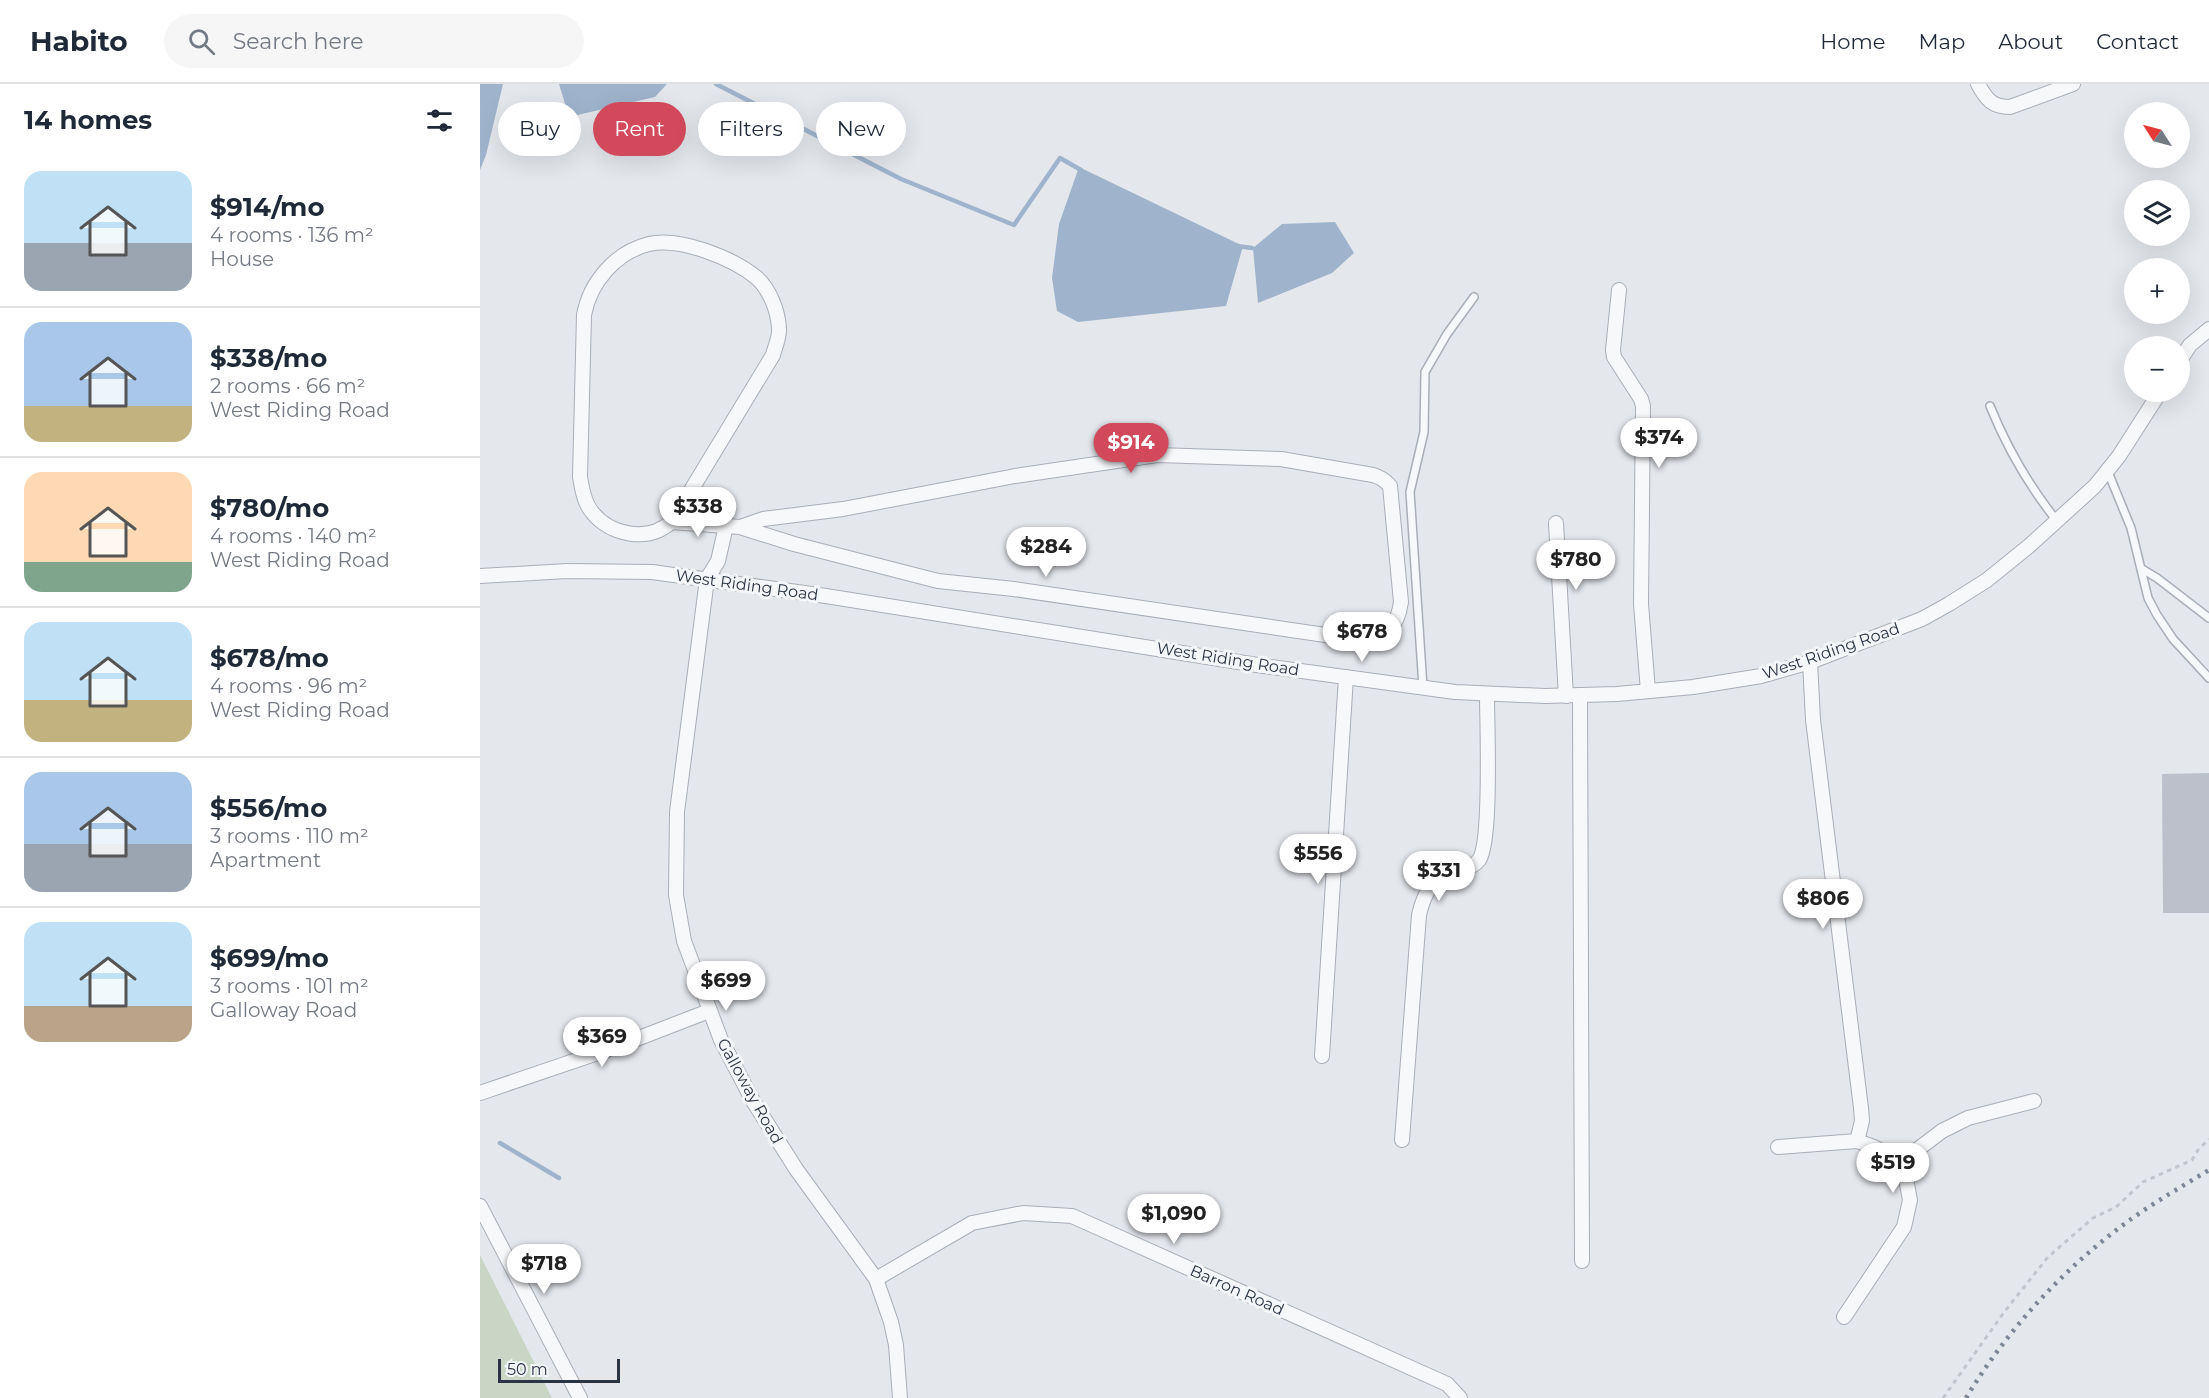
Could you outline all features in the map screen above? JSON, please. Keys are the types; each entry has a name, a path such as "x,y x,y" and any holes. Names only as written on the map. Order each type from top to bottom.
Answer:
{"street":[{"path":"1978,84 1988,101 2002,107 2010,107 2073,84"},
{"path":"675,243 711,253 735,263 758,279 766,289 775,308 779,330 773,355 693,487 671,522 658,530 631,535 608,526 591,512 582,490 580,477 586,302 604,273 616,260 632,250 649,244 675,243"},
{"path":"1619,290 1614,357 1641,399 1643,406 1641,603 1648,691"},
{"path":"2190,345 2209,329"},
{"name":"West Riding Road","path":"480,576 615,571 652,572 1257,665 1487,695 1573,696 1648,691 1761,676 1810,662 1922,619 1949,604 1987,580 2095,486 2108,472 2154,402"},
{"path":"671,522 733,526 938,581 1014,589 1366,641 1377,640 1387,633 1399,616 1401,602 1388,484 1373,475 1281,459 1157,455 1127,458 1015,476 843,509 763,519 733,526"},
{"path":"693,487 703,523"},
{"path":"1556,523 1573,696 1582,1261"},
{"name":"Galloway Road","path":"733,526 718,561 707,579 677,812 676,895 682,933 709,1011 753,1101 777,1140 876,1279 891,1322 896,1345 900,1398"},
{"path":"1810,662 1813,720 1861,1108 1862,1121 1857,1141"},
{"path":"1322,1056 1346,677"},
{"path":"1402,1140 1418,927 1422,902 1437,880 1476,863 1484,846 1488,773 1487,695"},
{"path":"480,1093 621,1045 709,1011"},
{"path":"1896,1165 1942,1131 1968,1118 2034,1101"},
{"path":"1778,1147 1857,1141 1874,1147 1896,1165 1906,1179 1909,1189 1909,1208 1904,1227 1844,1317"},
{"path":"480,1206 580,1398"},
{"name":"Barron Road","path":"876,1279 972,1223 1023,1213 1072,1216 1447,1384 1460,1398"}],"lane":[{"path":"1423,687 1410,492 1424,432 1425,372 1446,334 1474,297"},
{"path":"1990,406 2000,431 2035,494 2056,521"},
{"path":"2108,472 2131,528 2148,598 2173,639 2209,678"},
{"path":"2142,569 2209,618"}],"path":[{"path":"1943,1398 2005,1311 2048,1257 2092,1218 2116,1207 2143,1182 2192,1160 2209,1139"}],"green space":[{"path":"480,1255 552,1398 480,1398"}],"water":[{"path":"480,84 503,84 486,155 480,170"},
{"path":"559,84 667,84 655,97 634,102 593,102 593,111 581,114 581,102 564,102"},
{"path":"1079,167 1243,246 1226,306 1078,322 1057,311 1052,278 1059,224"},
{"path":"1335,222 1354,253 1332,273 1258,303 1253,248 1282,224"}],"building":[{"path":"2209,773 2209,913 2163,913 2162,774"}],"waterway":[{"path":"716,84 901,179 1014,225 1060,158 1081,170"},
{"path":"1237,246 1252,248"},
{"path":"500,1143 559,1178"}],"railway":[{"path":"1966,1398 1999,1348 2059,1280 2103,1240 2137,1215 2209,1170"}]}
